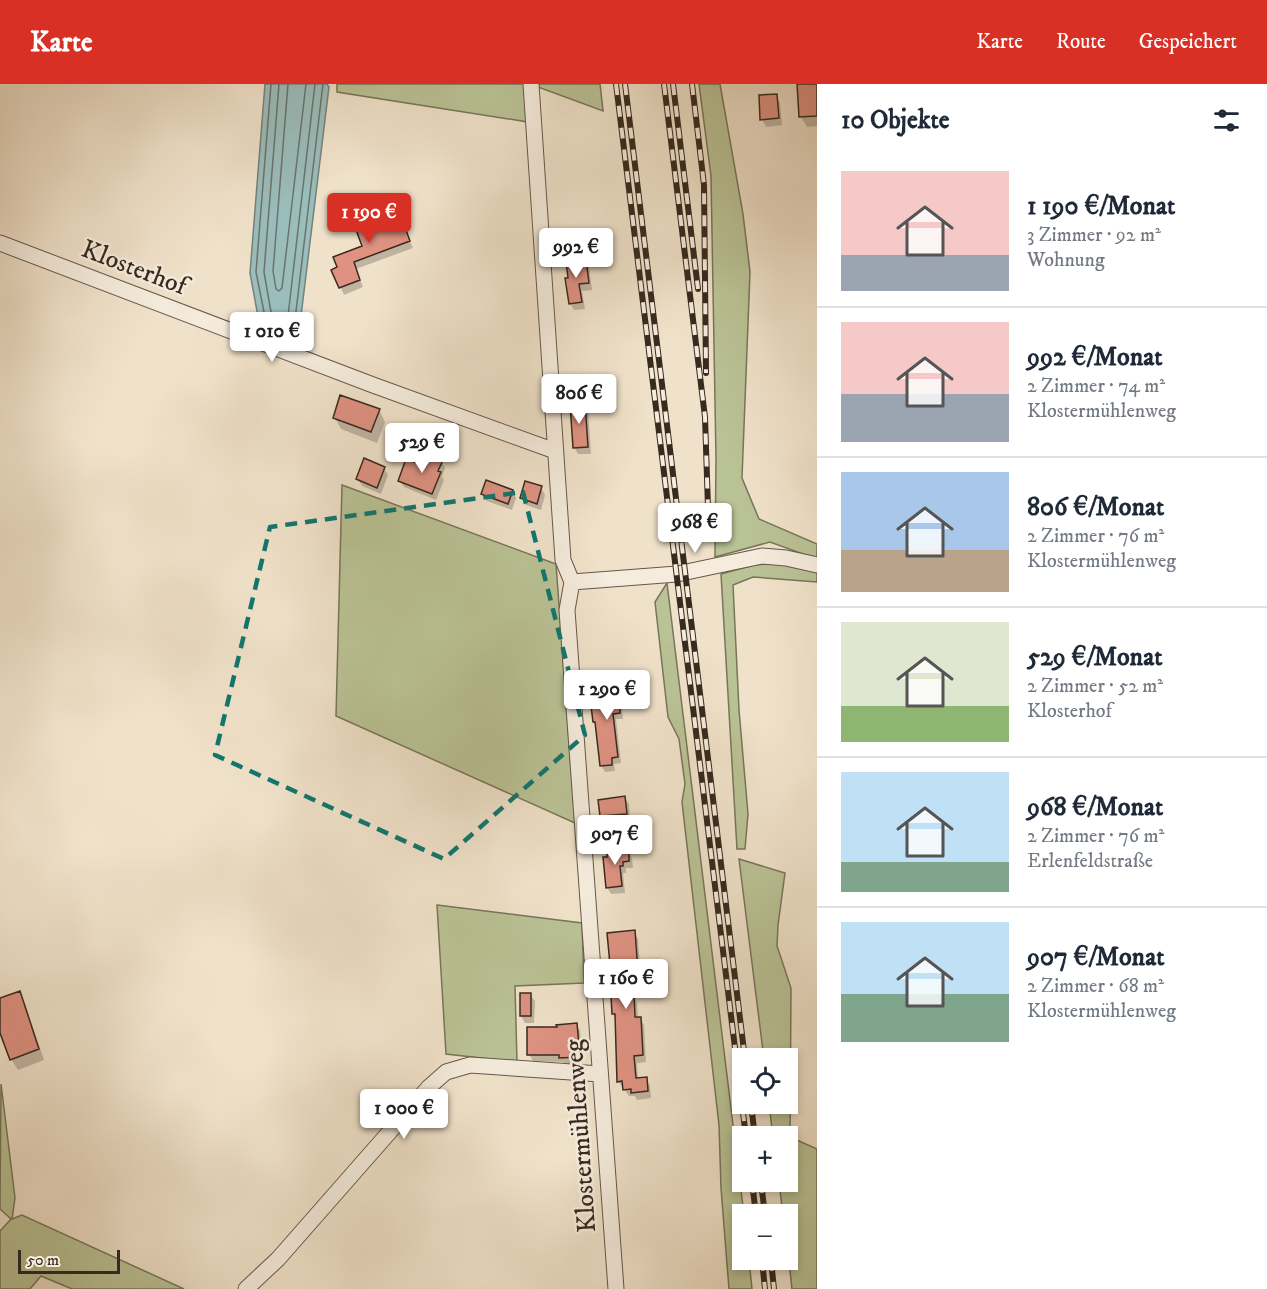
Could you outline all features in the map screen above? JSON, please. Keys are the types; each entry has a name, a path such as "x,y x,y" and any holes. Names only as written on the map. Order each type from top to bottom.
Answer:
{"street":[{"name":"Klostermühlenweg","path":"531,84 563,560 572,582 567,610 616,1289"},
{"name":"Klosterhof","path":"0,243 373,385 555,451"},
{"path":"572,582 677,574 762,556 786,558 817,565"},
{"path":"246,1289 278,1259 429,1087 446,1072 470,1065 600,1074"}],"highlighted area":[{"path":"523,492 585,735 444,859 215,755 270,527"}],"green space":[{"path":"337,84 526,84 528,122 337,92"},
{"path":"538,84 600,84 603,111 538,87"},
{"path":"699,84 720,84 743,214 750,272 742,478 759,519 817,544 817,559 770,542 715,557 716,459 711,176"},
{"path":"342,485 556,564 575,823 336,716"},
{"path":"777,563 817,570 817,582 753,577 733,585 739,710 748,814 745,849 737,849 721,574 754,565"},
{"path":"667,583 733,1126 732,1192 741,1192 743,1204 732,1204 732,1270 750,1270 752,1289 729,1289 721,1188 719,1125 682,802 685,784 679,739 668,717 655,602"},
{"path":"739,859 785,873 777,946 791,988 791,1048 763,1048"},
{"path":"437,905 582,923 584,983 515,986 517,1062 446,1054"},
{"path":"1,1084 15,1198 12,1219 22,1215 184,1289 72,1289 41,1276 30,1289 0,1289 0,1231 11,1219 0,1209"},
{"path":"770,1114 790,1114 790,1126 772,1126"},
{"path":"798,1141 817,1149 817,1289 792,1289 790,1270 798,1270 798,1204 782,1204 780,1192 798,1192"}],"water":[{"path":"265,84 327,84 329,87 300,324 293,331 281,332 259,322 250,273"}],"building":[{"path":"797,84 817,84 817,116 799,117"},
{"path":"777,94 779,118 760,120 759,95"},
{"path":"375,207 380,218 395,213 402,231 406,230 410,241 354,262 360,280 339,288 331,270 337,267 333,257 362,246 355,227 364,224 360,213"},
{"path":"586,259 589,283 579,284 582,302 569,304 565,278 568,278 566,261"},
{"path":"340,395 380,409 371,432 333,418"},
{"path":"585,402 588,447 573,448 570,403"},
{"path":"437,453 443,460 432,494 398,481 406,459 426,466 430,455"},
{"path":"364,458 385,467 377,488 356,479"},
{"path":"486,480 513,490 508,504 481,494"},
{"path":"525,481 542,486 537,504 520,498"},
{"path":"618,679 620,713 613,714 618,757 612,758 612,765 600,766 591,706 596,706 595,701 602,700 600,680"},
{"path":"625,796 627,814 600,816 598,800"},
{"path":"620,846 620,850 629,849 629,861 623,862 623,866 620,866 622,886 606,888 603,857 607,857 607,847"},
{"path":"635,930 638,972 628,973 630,995 634,994 635,1017 641,1017 643,1055 634,1056 636,1078 647,1077 648,1091 631,1093 631,1089 623,1090 622,1081 617,1082 615,1014 612,1014 611,996 613,996 607,933"},
{"path":"20,991 39,1049 10,1060 0,1033 0,998"},
{"path":"520,993 531,993 531,1016 520,1016"},
{"path":"577,1023 580,1057 527,1055 527,1027 557,1027 556,1025"}],"railway":[{"path":"616,84 745,1126"},
{"path":"625,84 744,1048"},
{"path":"664,84 705,417 709,538"},
{"path":"673,84 698,289"},
{"path":"692,84 704,185 706,373"},
{"path":"752,1114 754,1126"},
{"path":"753,1192 755,1204"},
{"path":"762,1192 764,1204"},
{"path":"763,1270 765,1289"},
{"path":"772,1270 774,1289"}]}
